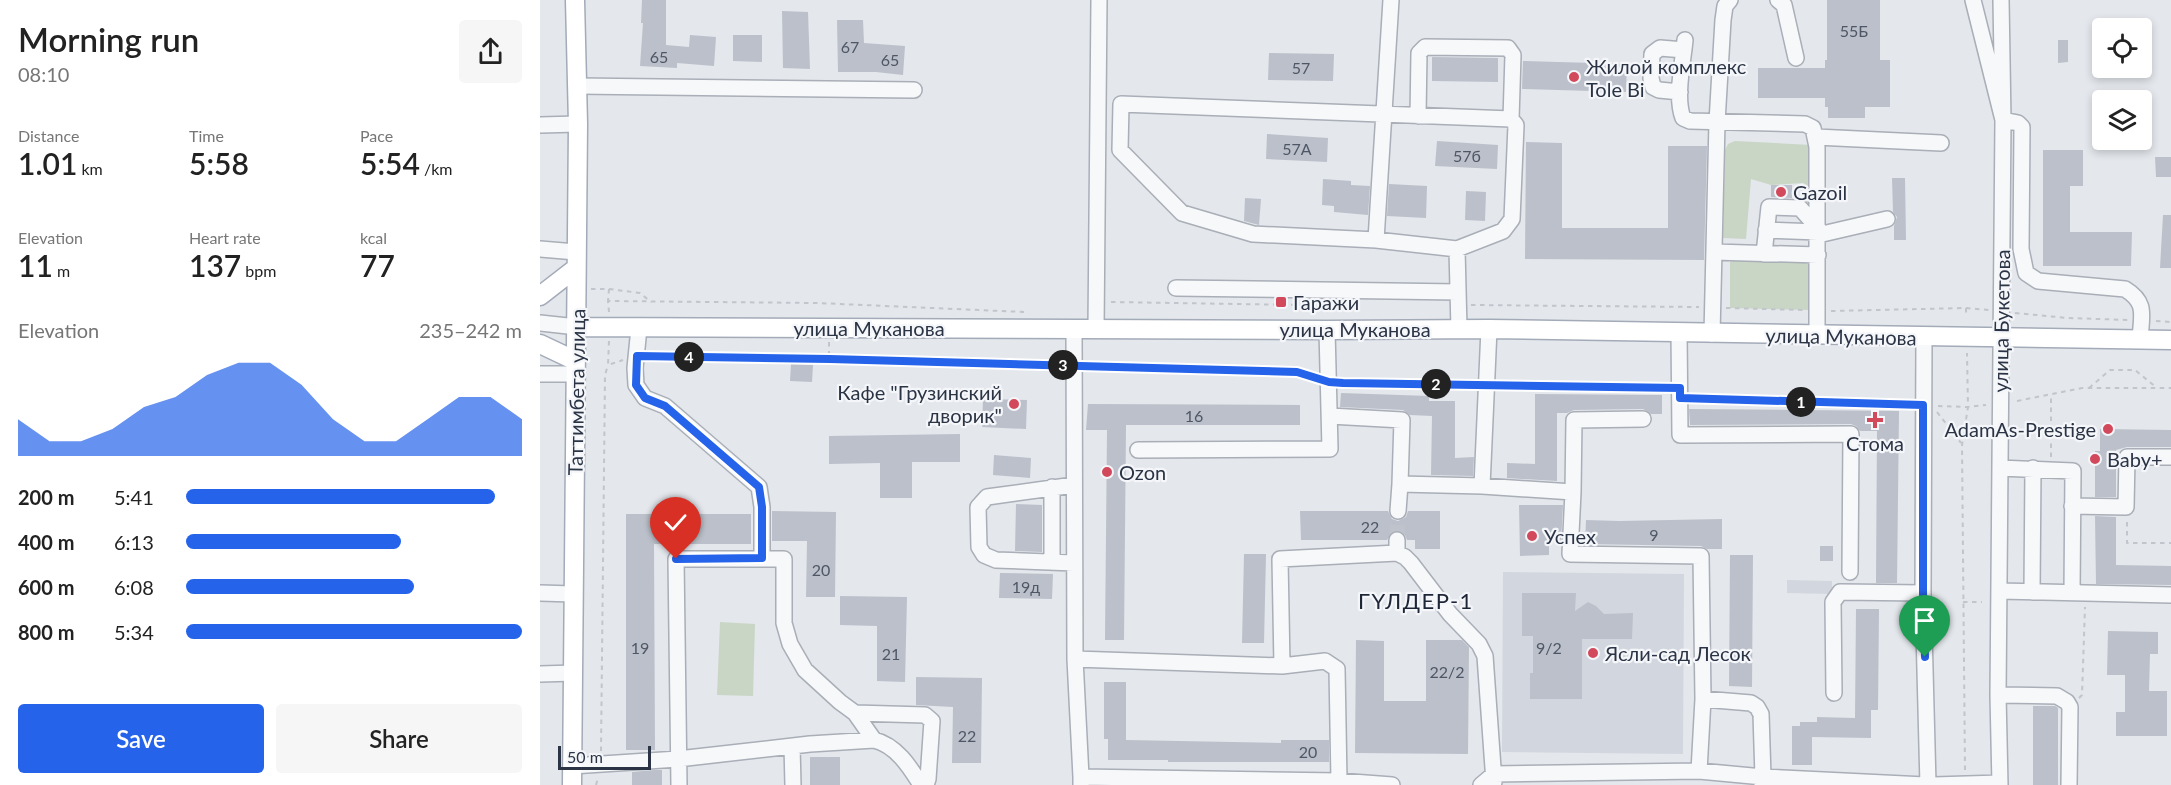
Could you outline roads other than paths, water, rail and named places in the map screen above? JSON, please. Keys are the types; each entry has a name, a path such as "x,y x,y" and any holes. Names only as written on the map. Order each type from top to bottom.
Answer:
{"main road":[{"name":"Таттимбета улица","path":"572,785 578,124 575,0"},
{"path":"540,296 576,260"},
{"name":"улица Муканова","path":"577,327 1489,329 2171,340"},
{"path":"540,344 576,367"}],"street":[{"path":"1096,329 1099,0"},
{"path":"1376,240 1390,0"},
{"path":"1712,334 1717,122 1723,20 1725,6 1730,0"},
{"path":"1778,0 1784,5 1796,58"},
{"path":"1973,0 2003,120 2018,123 2022,127 2021,249 2026,273 2038,281 2125,289 2137,297 2141,308 2140,340"},
{"name":"улица Букетова","path":"2000,784 1998,694 2003,120 2001,0"},
{"path":"1680,92 1659,90 1653,87 1652,54 1660,48 1684,45 1680,92 1680,111 1683,118 1690,121 1805,124 1813,128 1816,137 1818,231 1817,335"},
{"path":"1418,116 1419,53 1425,47 1508,48 1513,56 1511,119 1516,125 1512,219 1503,231 1457,249 1376,240 1253,234 1182,213 1120,150 1121,104 1418,116 1511,119"},
{"path":"577,86 914,90"},
{"path":"540,125 578,124"},
{"path":"1816,137 1941,143"},
{"path":"1764,254 1769,207 1800,208 1818,231"},
{"path":"1766,230 1818,231 1887,219"},
{"path":"540,249 576,260"},
{"path":"1457,249 1459,329"},
{"path":"1714,252 1818,255"},
{"path":"1176,288 1458,292"},
{"name":"улица Муканова","path":"540,323 577,327"},
{"path":"639,328 636,385 645,398 665,406 759,487 762,507 762,558"},
{"path":"1074,329 1075,659 1081,781 1339,781 1392,785"},
{"path":"1482,486 1489,329"},
{"path":"1138,450 1329,449 1327,330"},
{"path":"1679,332 1680,435 1851,434 1850,572"},
{"path":"1481,785 1494,779 1700,771 1763,781 1927,785 1923,593 1924,337"},
{"path":"540,374 576,367"},
{"path":"1330,416 1402,420 1398,511"},
{"path":"1643,419 1574,420 1570,554 1701,556 1704,699 1700,771"},
{"path":"2072,506 2126,507 2127,456 2171,457"},
{"path":"2000,468 2073,471 2074,600"},
{"path":"2032,592 2033,468"},
{"path":"1400,484 1573,492"},
{"path":"1074,485 987,496 978,507 979,547 984,555 996,560 1074,563"},
{"path":"1052,487 1052,562"},
{"path":"1282,666 1280,559 1397,547 1450,614 1479,644 1485,656 1494,779"},
{"path":"679,785 676,559 784,559 784,623 790,644 805,670 840,702 855,712 874,740"},
{"path":"1999,591 2032,592 2074,600 2171,595"},
{"path":"1834,693 1833,602 1840,592 1923,593"},
{"path":"540,593 573,594"},
{"path":"1075,659 1282,666 1325,661 1337,669 1339,781"},
{"path":"540,674 574,673"},
{"path":"1998,694 2057,696 2067,702 2070,707 2069,785"},
{"path":"1704,699 1751,703 1757,707 1761,714 1763,781"},
{"path":"855,712 926,715 932,721 926,785"},
{"path":"572,766 678,759 792,746 874,740 884,743 907,764 921,785"},
{"path":"792,746 793,785"},
{"path":"1934,785 2000,784"}],"tunnel":[{"path":"1397,540 1398,511"}],"place":[{"name":"Жилой комплекс Tole Bi","path":"1574,77"},
{"name":"Gazoil","path":"1781,192"},
{"name":"Гаражи","path":"1281,302"},
{"name":"Кафе \"Грузинский дворик\"","path":"1014,404"},
{"name":"Стома","path":"1875,420"},
{"name":"AdamAs-Prestige","path":"2108,429"},
{"name":"Baby+","path":"2095,459"},
{"name":"Ozon","path":"1107,472"},
{"name":"Успех","path":"1532,536"},
{"name":"Ясли-сад Лесок","path":"1593,653"}],"district":[{"name":"ГҮЛДЕР-1","path":"1416,600"}]}
